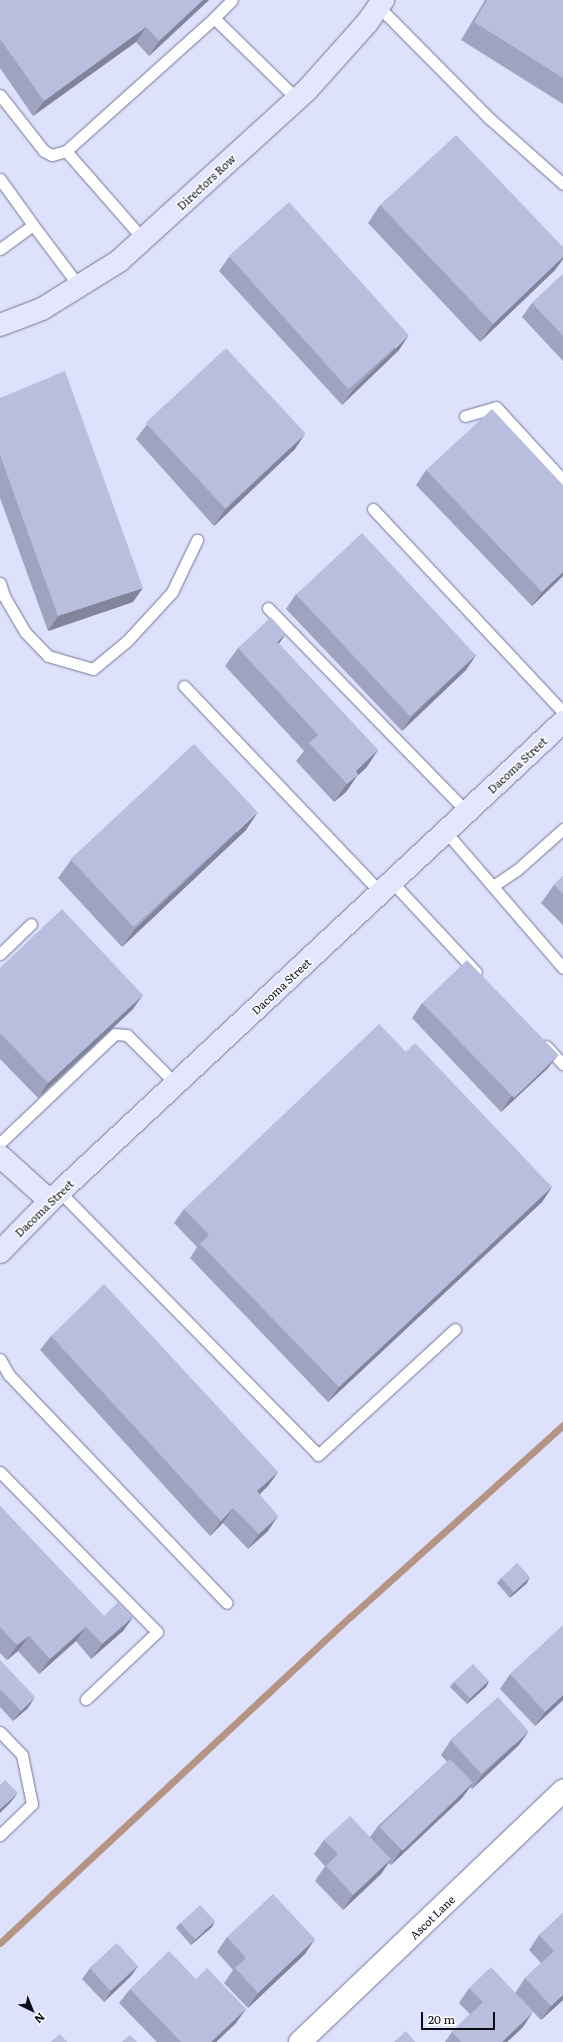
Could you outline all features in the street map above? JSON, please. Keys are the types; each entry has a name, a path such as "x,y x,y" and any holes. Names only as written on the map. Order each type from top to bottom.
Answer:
{"main road":[{"name":"Directors Row","path":"0,325 42,309 119,261 297,99 367,23 380,3"},
{"name":"Dacoma Street","path":"0,1252 55,1197 563,722"},
{"path":"0,1156 55,1197"}],"street":[{"name":"Ascot Lane","path":"300,2042 563,1791"}],"lane":[{"path":"0,95 44,151 52,155 66,151 214,18 232,0"},
{"path":"380,3 489,118 563,184"},
{"path":"214,18 297,99"},
{"path":"66,151 143,239"},
{"path":"0,179 79,286"},
{"path":"0,249 33,225"},
{"path":"466,416 496,407 563,480"},
{"path":"373,509 563,712"},
{"path":"0,583 4,596 25,632 48,656 93,669 127,641 172,592 197,540"},
{"path":"268,608 467,812"},
{"path":"184,686 386,887 483,979"},
{"path":"493,886 517,870 563,829"},
{"path":"446,832 563,968"},
{"path":"0,954 31,924"},
{"path":"0,1143 115,1034 127,1035 176,1084"},
{"path":"536,1035 563,1064"},
{"path":"55,1197 318,1455 455,1329"},
{"path":"0,1359 9,1375 227,1603"},
{"path":"0,1472 157,1632 86,1699"},
{"path":"0,1732 22,1755 32,1804 0,1835"}],"building":[{"path":"0,0 203,0 159,41 146,27 44,101 0,39"},
{"path":"487,0 563,0 563,78 474,22"},
{"path":"456,135 563,247 563,257 493,324 380,205"},
{"path":"289,202 409,335 349,389 229,256"},
{"path":"563,274 563,336 532,303"},
{"path":"226,348 306,434 225,509 146,423"},
{"path":"65,371 143,588 58,616 0,455 0,398"},
{"path":"492,409 563,485 563,572 542,592 426,470"},
{"path":"362,533 476,655 410,717 296,594"},
{"path":"271,617 286,634 277,642 378,750 356,771 358,775 347,784 309,743 318,735 238,648"},
{"path":"194,744 257,812 134,927 70,859"},
{"path":"563,876 563,894 554,885"},
{"path":"62,909 143,995 48,1083 0,1033 0,968"},
{"path":"467,960 559,1055 514,1098 422,1003"},
{"path":"379,1024 406,1052 415,1043 552,1187 339,1387 200,1244 209,1235 184,1209"},
{"path":"104,1284 278,1472 257,1491 278,1516 259,1534 233,1508 221,1521 51,1336"},
{"path":"0,1506 104,1616 118,1602 133,1617 102,1644 86,1627 50,1659 29,1636 17,1645 0,1627"},
{"path":"517,1563 530,1577 514,1592 501,1578"},
{"path":"563,1625 563,1695 545,1712 510,1674"},
{"path":"0,1660 35,1697 21,1711 0,1689"},
{"path":"473,1664 489,1681 470,1699 454,1682"},
{"path":"498,1697 529,1731 481,1774 450,1740"},
{"path":"450,1759 473,1783 402,1851 380,1827"},
{"path":"5,1780 18,1793 0,1809 0,1785"},
{"path":"350,1816 391,1859 353,1895 326,1866 338,1854 324,1840"},
{"path":"273,1894 315,1939 258,1993 235,1968 246,1958 227,1937"},
{"path":"200,1905 215,1921 195,1940 180,1923"},
{"path":"563,1913 563,1995 551,2006 525,1978 554,1951 539,1935"},
{"path":"117,1943 138,1966 110,1991 90,1968"},
{"path":"169,1951 196,1979 207,1968 246,2009 211,2042 181,2042 130,1989"},
{"path":"491,1967 533,2012 502,2042 461,2042 452,2032 483,2002 469,1988"},
{"path":"406,2031 415,2042 394,2042"},
{"path":"60,2034 67,2042 51,2042"},
{"path":"130,2035 137,2042 122,2042"}],"waterway":[{"path":"0,1943 350,1617 563,1425"}]}
